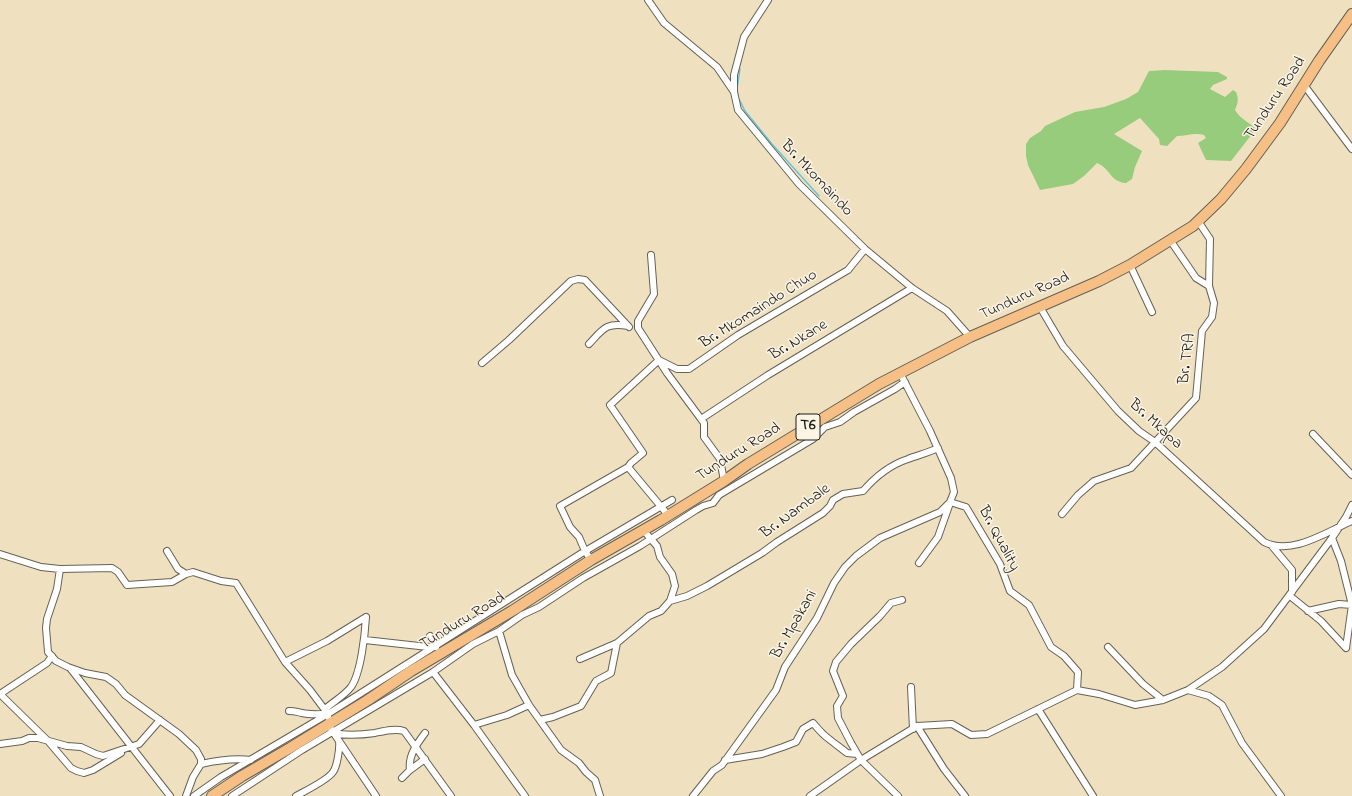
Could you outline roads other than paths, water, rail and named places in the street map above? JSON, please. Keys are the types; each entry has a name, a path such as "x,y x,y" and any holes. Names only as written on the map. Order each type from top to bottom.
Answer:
{"highway":[{"name":"Tunduru Road","path":"212,796 242,776 331,728 437,650 512,611 591,560 724,481 748,464 879,384 903,377 970,337 1099,281 1130,265 1193,226 1221,199 1246,169 1280,123 1352,14"}],"street":[{"path":"648,0 664,23 718,67 734,92"},
{"name":"Br. Mkomaindo","path":"768,0 744,37 734,75 734,92 738,110 794,178 865,249 912,288 947,311 970,337"},
{"path":"1304,86 1352,149"},
{"name":"Br. TRA","path":"1062,514 1078,495 1094,481 1131,468 1196,398 1202,331 1212,317 1214,303 1209,286 1210,239 1198,221"},
{"path":"1170,240 1196,278 1209,286"},
{"name":"Br. Mkomaindo Chuo","path":"659,360 677,369 689,369 738,335 848,270 865,249"},
{"path":"651,255 654,294 638,322 638,328 704,423 704,437 720,459 724,481"},
{"path":"1130,265 1152,312"},
{"path":"482,363 509,340 571,281 578,279 585,280 629,327"},
{"name":"Br. Nkane","path":"701,419 768,375 912,288"},
{"name":"Br. Mkapa","path":"1040,307 1063,346 1118,411 1139,431 1155,442 1264,542 1272,546 1292,570 1291,594"},
{"path":"589,344 605,327 617,324 638,328"},
{"path":"591,560 579,537 570,527 560,506 628,466 643,453 610,405 659,360"},
{"path":"232,796 302,750 331,728 433,672 473,644 499,631 539,607 582,578 640,546 650,538 703,506 713,503 719,495 812,439 825,427 840,422 854,412 895,389 903,377 938,448 951,478 954,492 938,537 919,563"},
{"path":"1313,434 1352,475"},
{"name":"Br. Nambale","path":"670,601 686,596 707,586 762,553 823,513 830,506 833,500 843,494 863,491 872,480 882,472 907,459 938,448"},
{"path":"628,466 668,515"},
{"path":"194,796 326,712 437,650 585,551 672,500"},
{"name":"Br. Quality","path":"950,502 966,507 1000,564 1010,591 1029,605 1050,647 1064,656 1078,672 1076,690"},
{"name":"Br. Mpakani","path":"692,796 713,771 722,765 776,690 785,667 817,618 834,583 845,567 867,547 880,538 940,512 950,502"},
{"path":"810,796 861,760 915,728 952,724 971,735 987,734 1076,690 1099,694 1135,705 1163,700 1188,690 1222,667 1264,629 1332,538 1352,505"},
{"path":"1272,546 1287,547 1308,541 1352,521"},
{"path":"580,659 617,643 649,616 661,611 670,601 675,586 672,574 660,557 657,546 643,530"},
{"path":"1291,594 1346,648 1352,605 1332,538"},
{"path":"167,551 178,569 186,574"},
{"path":"0,554 41,567 60,569 112,568 118,572 127,585 172,582 186,574 193,572 221,581 236,582 285,662 310,690 326,712 331,728 376,796"},
{"path":"60,569 57,589 47,618 48,652 56,661 70,668 85,673 106,677 116,684 125,694 179,734 196,750 201,758 201,764 193,777 186,796"},
{"path":"898,796 861,760 838,718 837,706 843,696 834,670 836,662 851,644 880,616 891,603 902,600"},
{"path":"1308,611 1339,604 1352,605"},
{"path":"285,662 327,641 366,617 365,640 356,676 351,686 326,712 310,714 289,711"},
{"path":"499,631 512,675 529,705 561,750 579,763 595,780 600,796"},
{"path":"430,636 437,650"},
{"path":"365,640 428,647 437,650"},
{"path":"540,720 553,717 581,706 596,681 611,672 617,643"},
{"path":"1108,647 1143,684 1163,700"},
{"path":"52,656 47,663 0,694 48,741 71,768 84,773 93,770 131,747"},
{"path":"70,668 170,796"},
{"path":"433,672 526,796"},
{"path":"911,687 915,728 965,796"},
{"path":"1188,690 1209,696 1222,705 1242,743 1281,796"},
{"path":"474,725 507,715 529,705"},
{"path":"1038,709 1093,796"},
{"path":"0,744 22,741 29,738 66,746 81,747 103,756 139,744 160,720"},
{"path":"725,760 762,754 783,748 796,742 803,729 813,723 820,732 847,753 857,754"},
{"path":"331,728 343,735 356,735 400,729 404,730 451,796"},
{"path":"410,770 410,757 425,733"},
{"path":"296,796 334,772 339,749 339,741"},
{"path":"201,764 222,759 236,758 251,760"},
{"path":"402,778 425,759"},
{"path":"243,796 244,788"},
{"path":"698,788 702,796"}],"waterway":[{"path":"740,69 737,89 738,97 745,111 772,144 819,196"}]}
